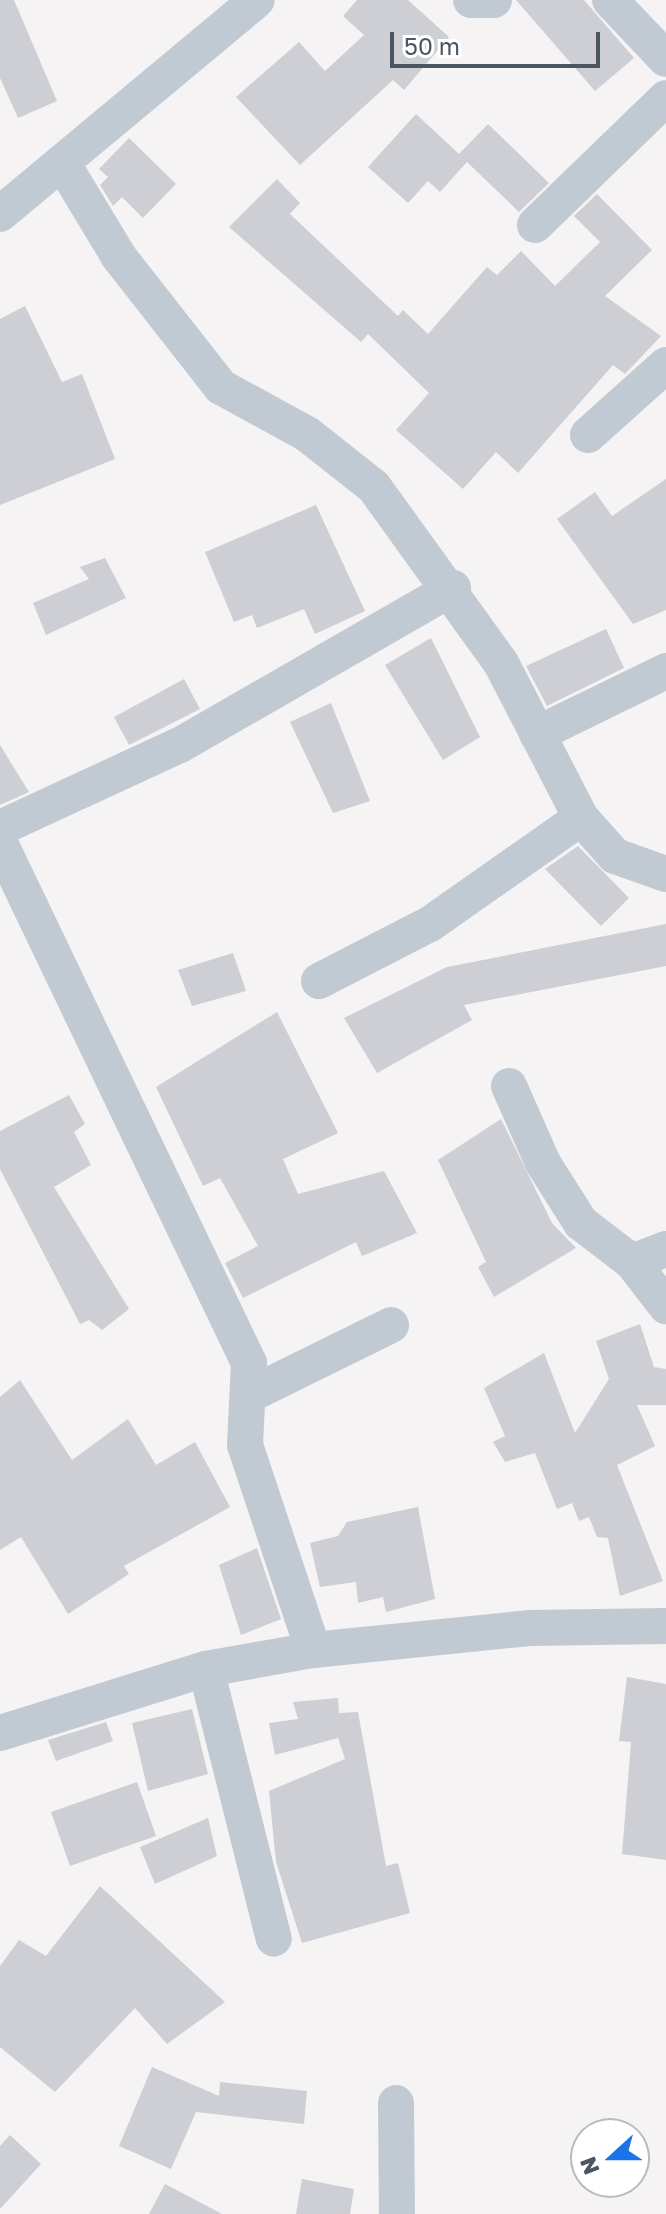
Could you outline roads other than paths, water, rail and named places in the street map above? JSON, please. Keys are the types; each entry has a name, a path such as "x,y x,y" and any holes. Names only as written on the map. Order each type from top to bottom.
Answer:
{"street":[{"path":"0,214 257,0"},
{"path":"471,0 494,0"},
{"path":"610,0 666,59"},
{"path":"535,225 666,98"},
{"path":"63,164 119,257 221,387 307,434 374,487 453,588 537,734 581,818 615,856 666,874"},
{"path":"588,435 666,365"},
{"path":"0,828 180,745 453,588"},
{"path":"537,734 666,671"},
{"path":"319,981 430,924 581,818"},
{"path":"0,843 249,1363 251,1394 245,1445 252,1476 313,1650"},
{"path":"509,1086 543,1163 581,1223 632,1262 666,1306"},
{"path":"632,1262 666,1249"},
{"path":"251,1394 391,1325"},
{"path":"0,1733 206,1669 313,1650 529,1628 666,1626"},
{"path":"206,1669 274,1939"},
{"path":"396,2103 397,2214"}]}
